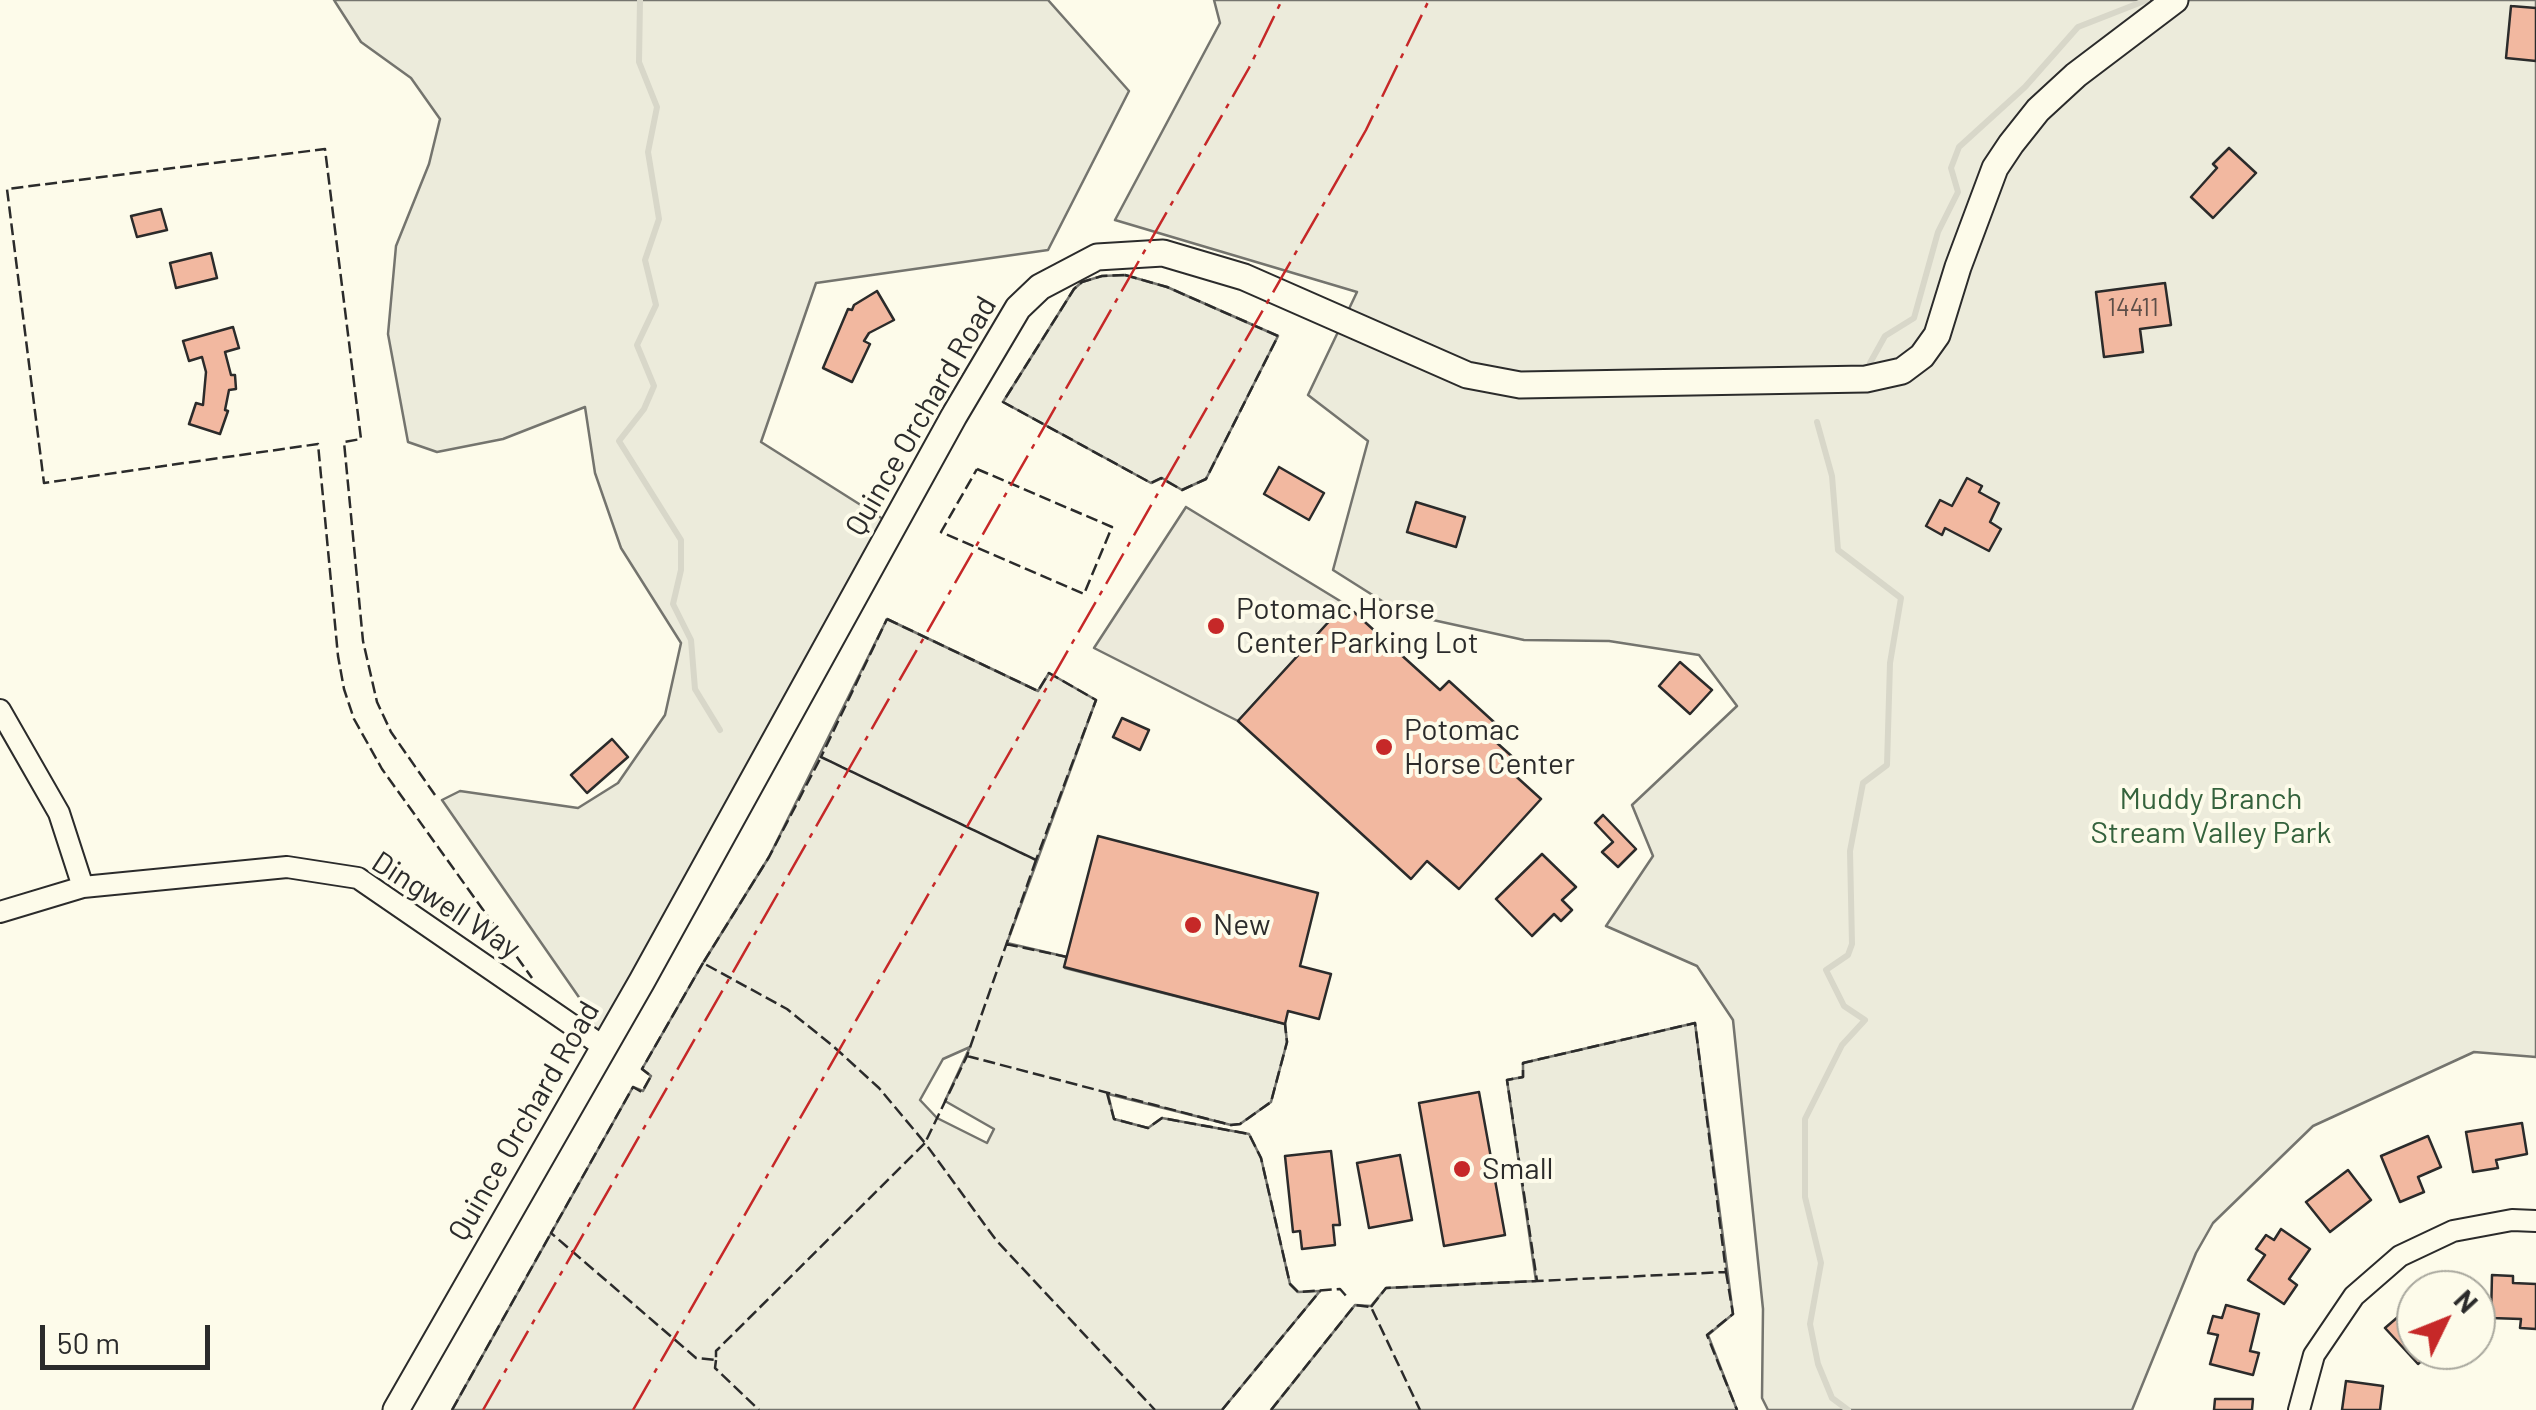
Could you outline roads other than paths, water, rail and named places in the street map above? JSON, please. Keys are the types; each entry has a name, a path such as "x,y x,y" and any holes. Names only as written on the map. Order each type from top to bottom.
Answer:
{"street":[{"name":"Quince Orchard Road","path":"396,1410 604,1047 954,416 1018,308 1040,286 1098,257 1163,253 1244,276 1467,375 1520,385 1866,379 1902,372 1922,356 1937,334 1995,168 2012,144 2038,110 2076,75 2175,0"},
{"path":"0,710 59,813 83,888"},
{"name":"Dingwell Way","path":"0,912 83,888 287,867 358,878 604,1047"},
{"path":"2299,1410 2314,1355 2354,1296 2400,1256 2453,1231 2512,1220 2536,1221"}],"waterway":[{"path":"640,0 639,62 657,107 648,152 659,219 645,260 656,305 637,345 654,386 644,409 619,441 681,540 681,570 673,604 691,640 695,689 720,730"},
{"path":"1870,363 1885,336 1914,318 1938,232 1958,192 1951,168 1959,147 2025,87 2078,27 2147,0"},
{"path":"1817,422 1832,476 1838,550 1901,598 1890,663 1887,765 1863,783 1850,851 1852,944 1848,955 1826,970 1844,1006 1865,1020 1842,1045 1805,1119 1805,1197 1821,1263 1810,1324 1818,1364 1832,1398 1848,1410"}],"place":[{"name":"Potomac Horse Center Parking Lot","path":"1216,626"},
{"name":"Potomac Horse Center","path":"1384,747"},
{"name":"New","path":"1193,925"},
{"name":"Small","path":"1462,1169"}],"park label":[{"name":"Muddy Branch Stream Valley Park","path":"2211,816"}]}
